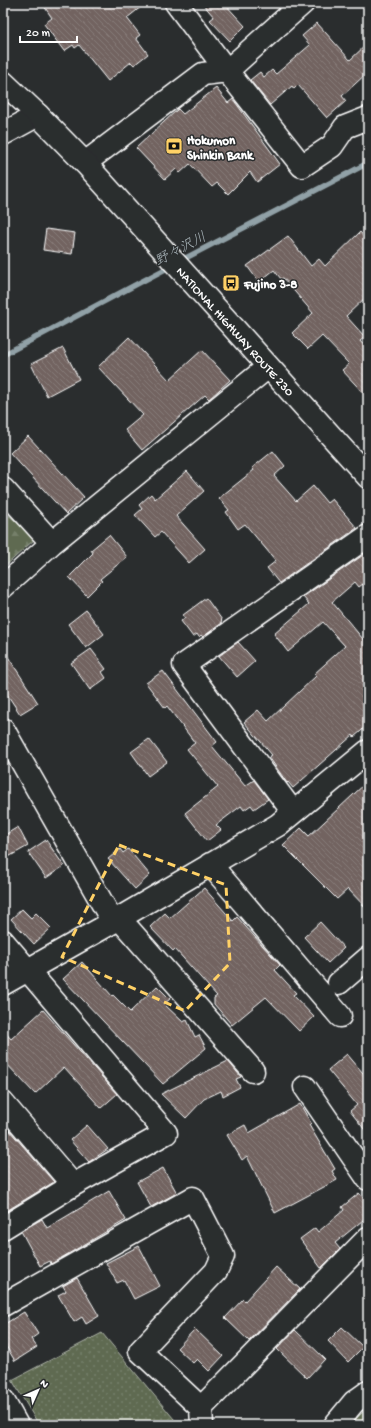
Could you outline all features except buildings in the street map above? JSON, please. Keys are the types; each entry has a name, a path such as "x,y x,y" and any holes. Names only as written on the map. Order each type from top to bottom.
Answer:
{"main road":[{"path":"176,3 227,72 302,166 332,146 345,127 368,118"},
{"path":"85,163 203,74 227,72 303,3"},
{"name":"NATIONAL HIGHWAY ROUTE 230","path":"3,82 85,163 268,367 367,474"},
{"path":"3,134 38,115"},
{"path":"3,587 52,543 268,367"},
{"path":"3,489 52,543"},
{"path":"293,812 184,665 368,536"},
{"path":"3,729 116,920 253,1071"},
{"path":"3,984 278,825 368,751"},
{"path":"210,864 340,1016"},
{"path":"3,941 166,1133 73,1185 3,1228"},
{"path":"339,983 368,958"},
{"path":"305,1087 368,1179"},
{"path":"3,1102 73,1185"},
{"path":"3,1305 193,1198 223,1256 216,1271 140,1351 202,1417 368,1238"},
{"path":"335,1425 354,1402 368,1392"},
{"path":"3,1400 17,1425"}],"highlighted area":[{"path":"119,845 226,885 230,963 185,1011 62,957"}],"green space":[{"path":"3,510 35,539 3,568"},
{"path":"102,1333 179,1425 39,1425 12,1380"},
{"path":"368,1407 368,1425 350,1425"}],"waterway":[{"name":"野々沢川","path":"180,261 368,163"},
{"name":"野々沢川","path":"3,355 171,266"}],"place":[{"name":"Hokumon Shinkin Bank","path":"174,146"},
{"name":"Fujino 3-8","path":"231,283"}]}
